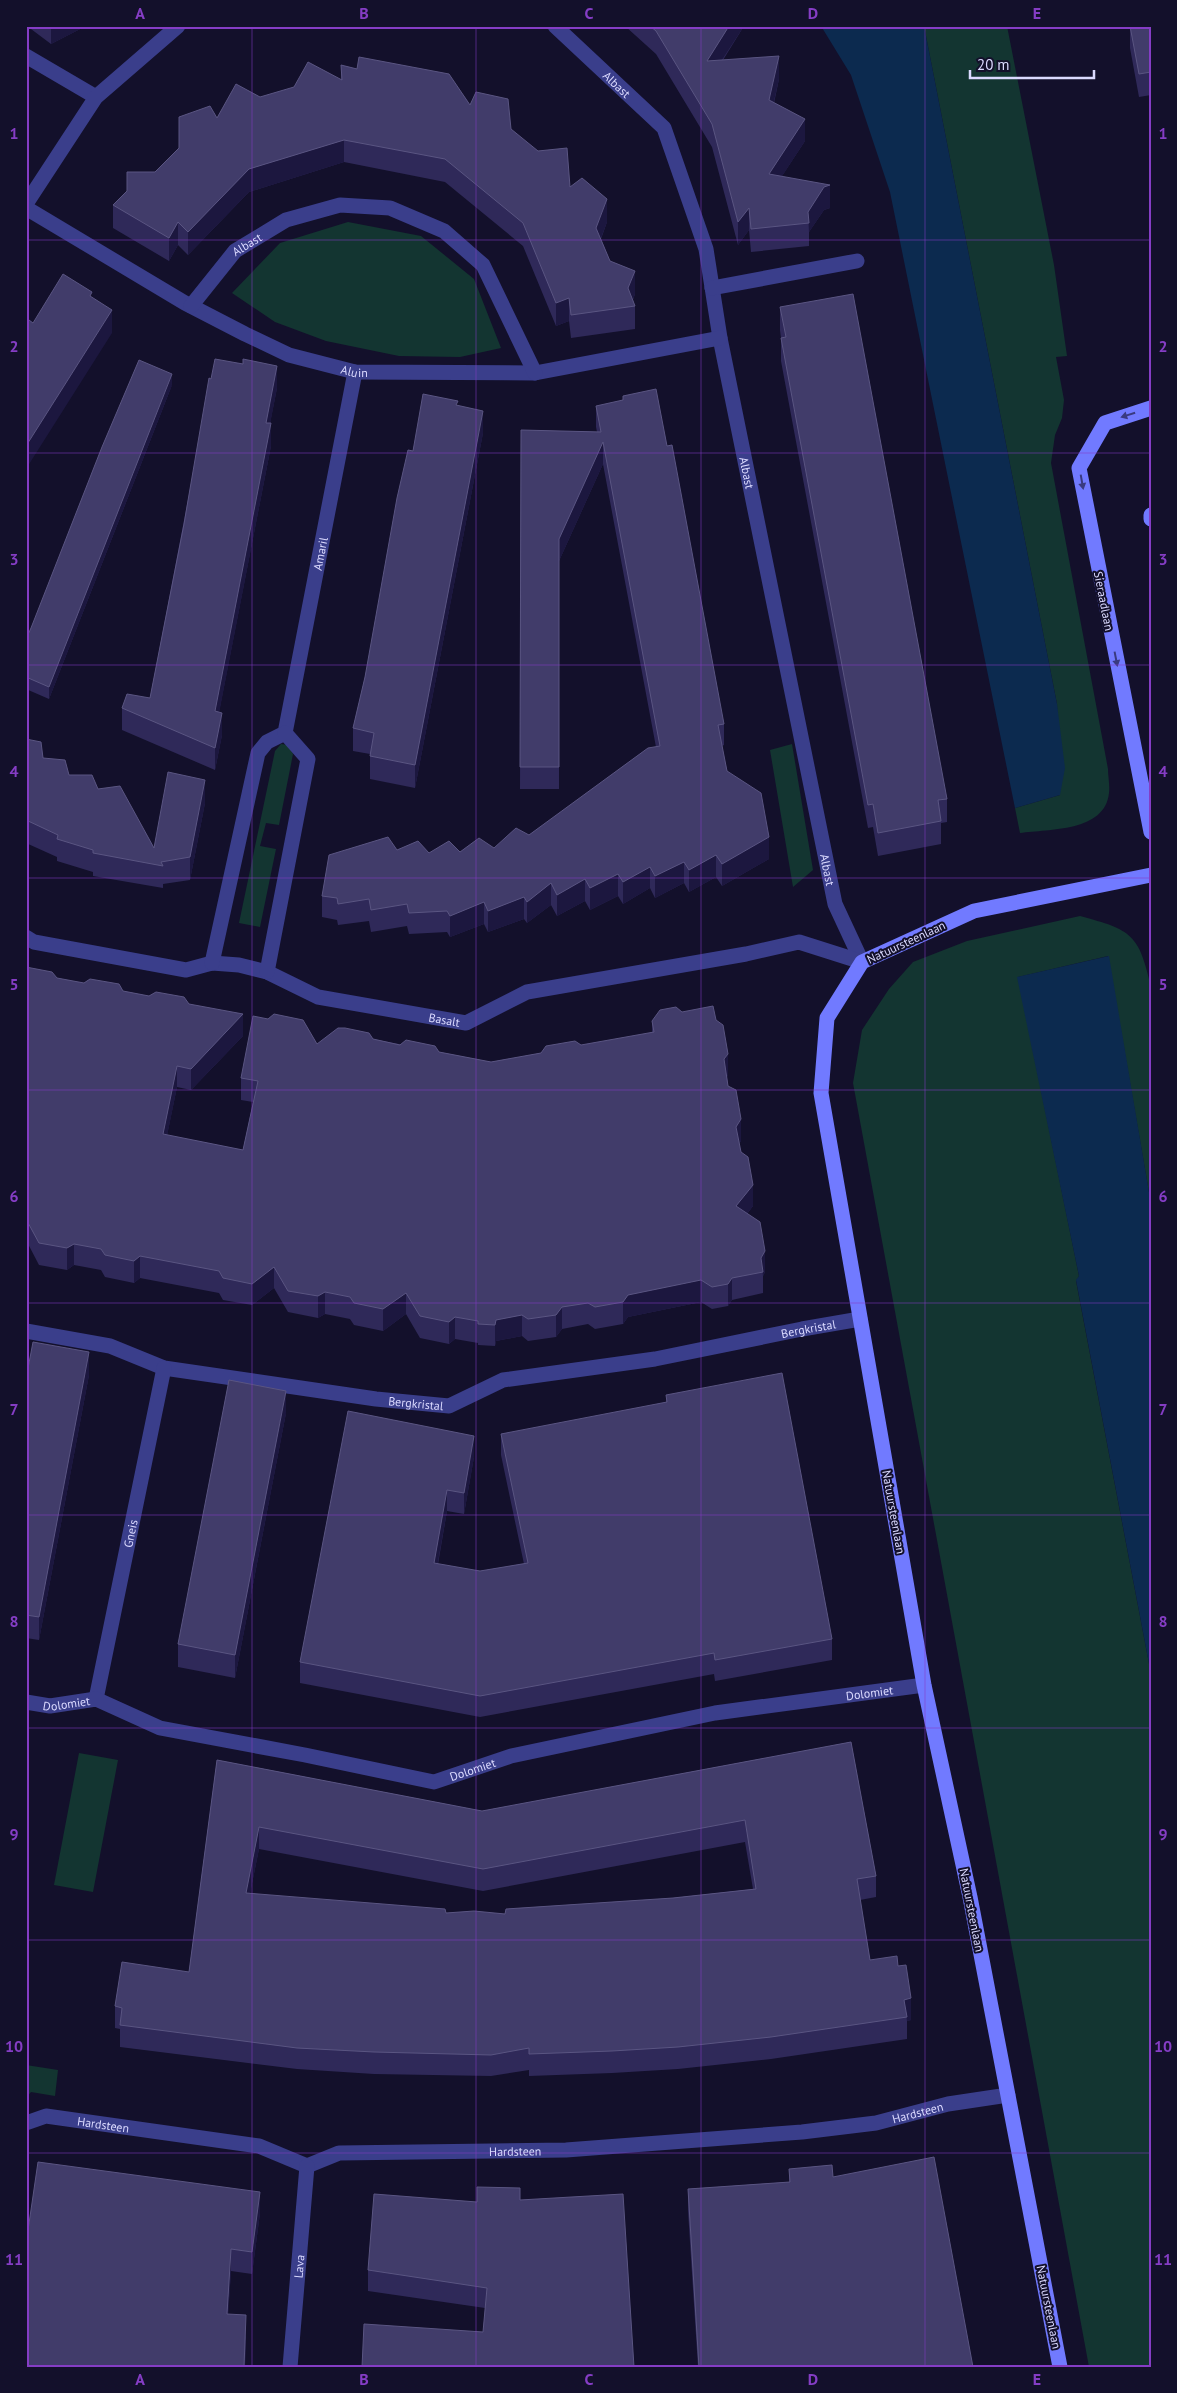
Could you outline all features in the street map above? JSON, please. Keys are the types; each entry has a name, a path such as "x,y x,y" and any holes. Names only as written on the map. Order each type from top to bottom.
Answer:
{"street":[{"path":"26,206 96,96 178,26"},
{"name":"Albast","path":"555,26 664,128 706,248 720,338 835,904 862,962"},
{"path":"26,56 96,96"},
{"name":"Albast","path":"191,306 235,251 286,220 340,205 390,208 444,231 483,265 535,373"},
{"name":"Aluin","path":"26,206 191,306 289,355 355,372 421,374 535,373 720,338"},
{"path":"712,288 857,261"},
{"name":"Amaril","path":"285,733 355,372"},
{"name":"Sieraadlaan","path":"1151,408 1105,423 1079,468 1151,832"},
{"path":"212,963 258,753 267,742 285,733 308,759 267,972"},
{"name":"Natuursteenlaan","path":"1060,2367 970,1897 924,1685 821,1093 827,1018 862,962 974,911 1151,875"},
{"name":"Basalt","path":"26,937 34,942 186,970 212,963 239,966 267,972 318,997 466,1023 527,992 736,956 799,942 862,962"},
{"name":"Bergkristal","path":"26,1331 110,1346 164,1368 376,1399 449,1406 503,1380 655,1359 802,1329 860,1320"},
{"name":"Gneis","path":"96,1699 164,1368"},
{"name":"Dolomiet","path":"26,1702 50,1706 96,1699 160,1728 305,1754 434,1782 511,1756 715,1713 924,1685"},
{"name":"Hardsteen","path":"26,2124 46,2116 259,2146 306,2166 339,2153 499,2153 566,2150 802,2132 876,2122 948,2104 1008,2095"},
{"name":"Lava","path":"290,2367 306,2166"}],"green space":[{"path":"924,26 1007,26 1054,265 1067,356 1056,357 1064,400 1062,418 1055,435 1051,463 1108,769 1109,787 1105,806 1097,815 1087,822 1060,829 1020,833 1015,808 1060,795 1057,704"},
{"path":"348,222 421,236 474,279 501,348 460,357 399,356 326,341 275,322 232,293 280,243"},
{"path":"281,744 288,745 293,754 279,825 266,823 260,846 276,849 260,927 239,923 275,751"},
{"path":"792,744 813,870 793,887 770,750"},
{"path":"1080,916 1111,926 1130,937 1137,945 1142,956 1151,987 1151,1204 1108,956 1018,977 1079,1276 1076,1281 1151,1674 1151,2367 1089,2367 853,1083 862,1030 889,989 913,962 967,941"},
{"path":"79,1753 118,1760 93,1892 54,1885"},
{"path":"26,2065 58,2070 55,2096 31,2092 26,2098"}],"water":[{"path":"821,26 924,26 1057,704 1065,768 1060,795 1015,808 890,192 851,75"},
{"path":"1109,956 1151,1204 1151,1674 1076,1280 1079,1276 1017,977"}],"building":[{"path":"650,26 729,26 707,61 779,56 769,100 805,119 769,174 830,185 824,187 808,212 809,223 751,229 749,208 738,222 712,124 656,31"},
{"path":"1130,26 1151,26 1151,72 1139,74"},
{"path":"359,57 449,74 470,105 476,92 508,99 511,129 538,151 567,148 570,187 582,178 607,199 596,228 610,261 635,271 628,288 635,306 571,315 569,298 556,303 523,223 445,159 344,140 249,169 188,232 178,222 169,238 113,205 127,191 127,172 155,172 179,148 179,117 210,106 217,118 236,84 260,97 294,87 308,62 342,80 341,65 357,69"},
{"path":"63,274 92,292 90,296 112,310 26,446 26,324 29,320 33,323"},
{"path":"853,294 947,799 938,800 941,821 878,833 873,804 868,805 781,338 786,337 780,307"},
{"path":"215,359 243,364 243,359 277,366 266,423 271,423 215,711 222,713 215,748 122,708 127,694 150,698 184,524 209,378 211,379"},
{"path":"139,360 172,374 49,687 26,677 26,639 102,447"},
{"path":"656,389 667,446 672,445 724,724 718,725 727,771 761,793 769,837 722,864 716,855 689,870 684,862 655,876 650,867 623,882 618,874 590,888 585,879 557,895 551,883 527,902 524,897 488,911 484,902 450,916 447,911 409,913 407,904 371,910 369,899 338,904 337,898 322,896 329,855 388,837 397,850 418,841 429,853 449,841 460,852 479,838 494,848 516,828 529,835 648,748 660,746 603,442 559,539 559,767 520,767 521,430 601,432 596,406 623,400 623,396"},
{"path":"423,394 458,401 456,405 483,411 415,765 370,756 374,733 353,728 365,677 397,498 408,450 413,451"},
{"path":"26,739 41,742 43,758 65,760 69,775 92,775 98,789 120,786 154,848 168,772 205,780 190,857 161,862 163,866 93,853 93,850 57,839 58,835 26,820"},
{"path":"26,967 52,972 57,978 84,983 90,979 119,984 123,991 149,996 156,992 184,997 189,1004 243,1014 191,1069 177,1066 163,1134 243,1150 258,1081 241,1078 253,1016 268,1019 274,1014 303,1020 317,1044 338,1028 345,1028 369,1033 373,1039 400,1045 406,1040 435,1046 439,1052 491,1062 541,1053 546,1046 575,1041 581,1045 654,1032 652,1021 660,1010 676,1007 682,1012 713,1006 716,1020 723,1025 728,1054 724,1059 728,1086 736,1090 741,1119 736,1127 741,1152 748,1157 753,1185 736,1206 760,1222 765,1251 761,1258 763,1272 732,1278 728,1284 712,1287 701,1280 628,1295 623,1302 595,1307 588,1303 562,1307 556,1315 528,1319 522,1315 496,1320 495,1325 478,1324 478,1321 455,1317 449,1322 420,1316 406,1293 383,1309 354,1303 350,1297 325,1292 318,1296 288,1291 274,1267 252,1284 223,1278 219,1271 140,1256 134,1261 105,1255 101,1249 74,1244 67,1248 39,1243 26,1219"},
{"path":"33,1342 89,1352 39,1617 26,1615 26,1379"},
{"path":"782,1373 832,1639 715,1660 714,1653 480,1696 300,1662 348,1411 474,1436 464,1493 447,1490 434,1563 480,1571 528,1563 501,1434 667,1402 666,1395"},
{"path":"229,1380 286,1391 235,1655 178,1644"},
{"path":"851,1742 876,1876 857,1879 870,1960 897,1956 898,1966 906,1965 911,1998 904,2000 907,2017 771,2037 678,2047 529,2054 529,2048 491,2055 297,2048 120,2025 122,2008 115,2006 122,1962 189,1972 217,1760 482,1811","holes":["745,1820 756,1889 673,1898 506,1909 505,1914 474,1911 446,1913 445,1909 246,1893 259,1827 483,1869"]},
{"path":"934,2157 973,2367 699,2367 688,2189 790,2182 789,2169 832,2165 833,2177"},
{"path":"38,2162 260,2192 252,2252 231,2249 227,2314 246,2315 244,2367 26,2367 26,2244"},
{"path":"477,2187 520,2188 520,2200 623,2194 634,2367 362,2367 364,2324 483,2332 487,2288 368,2270 374,2194 477,2202"}]}
